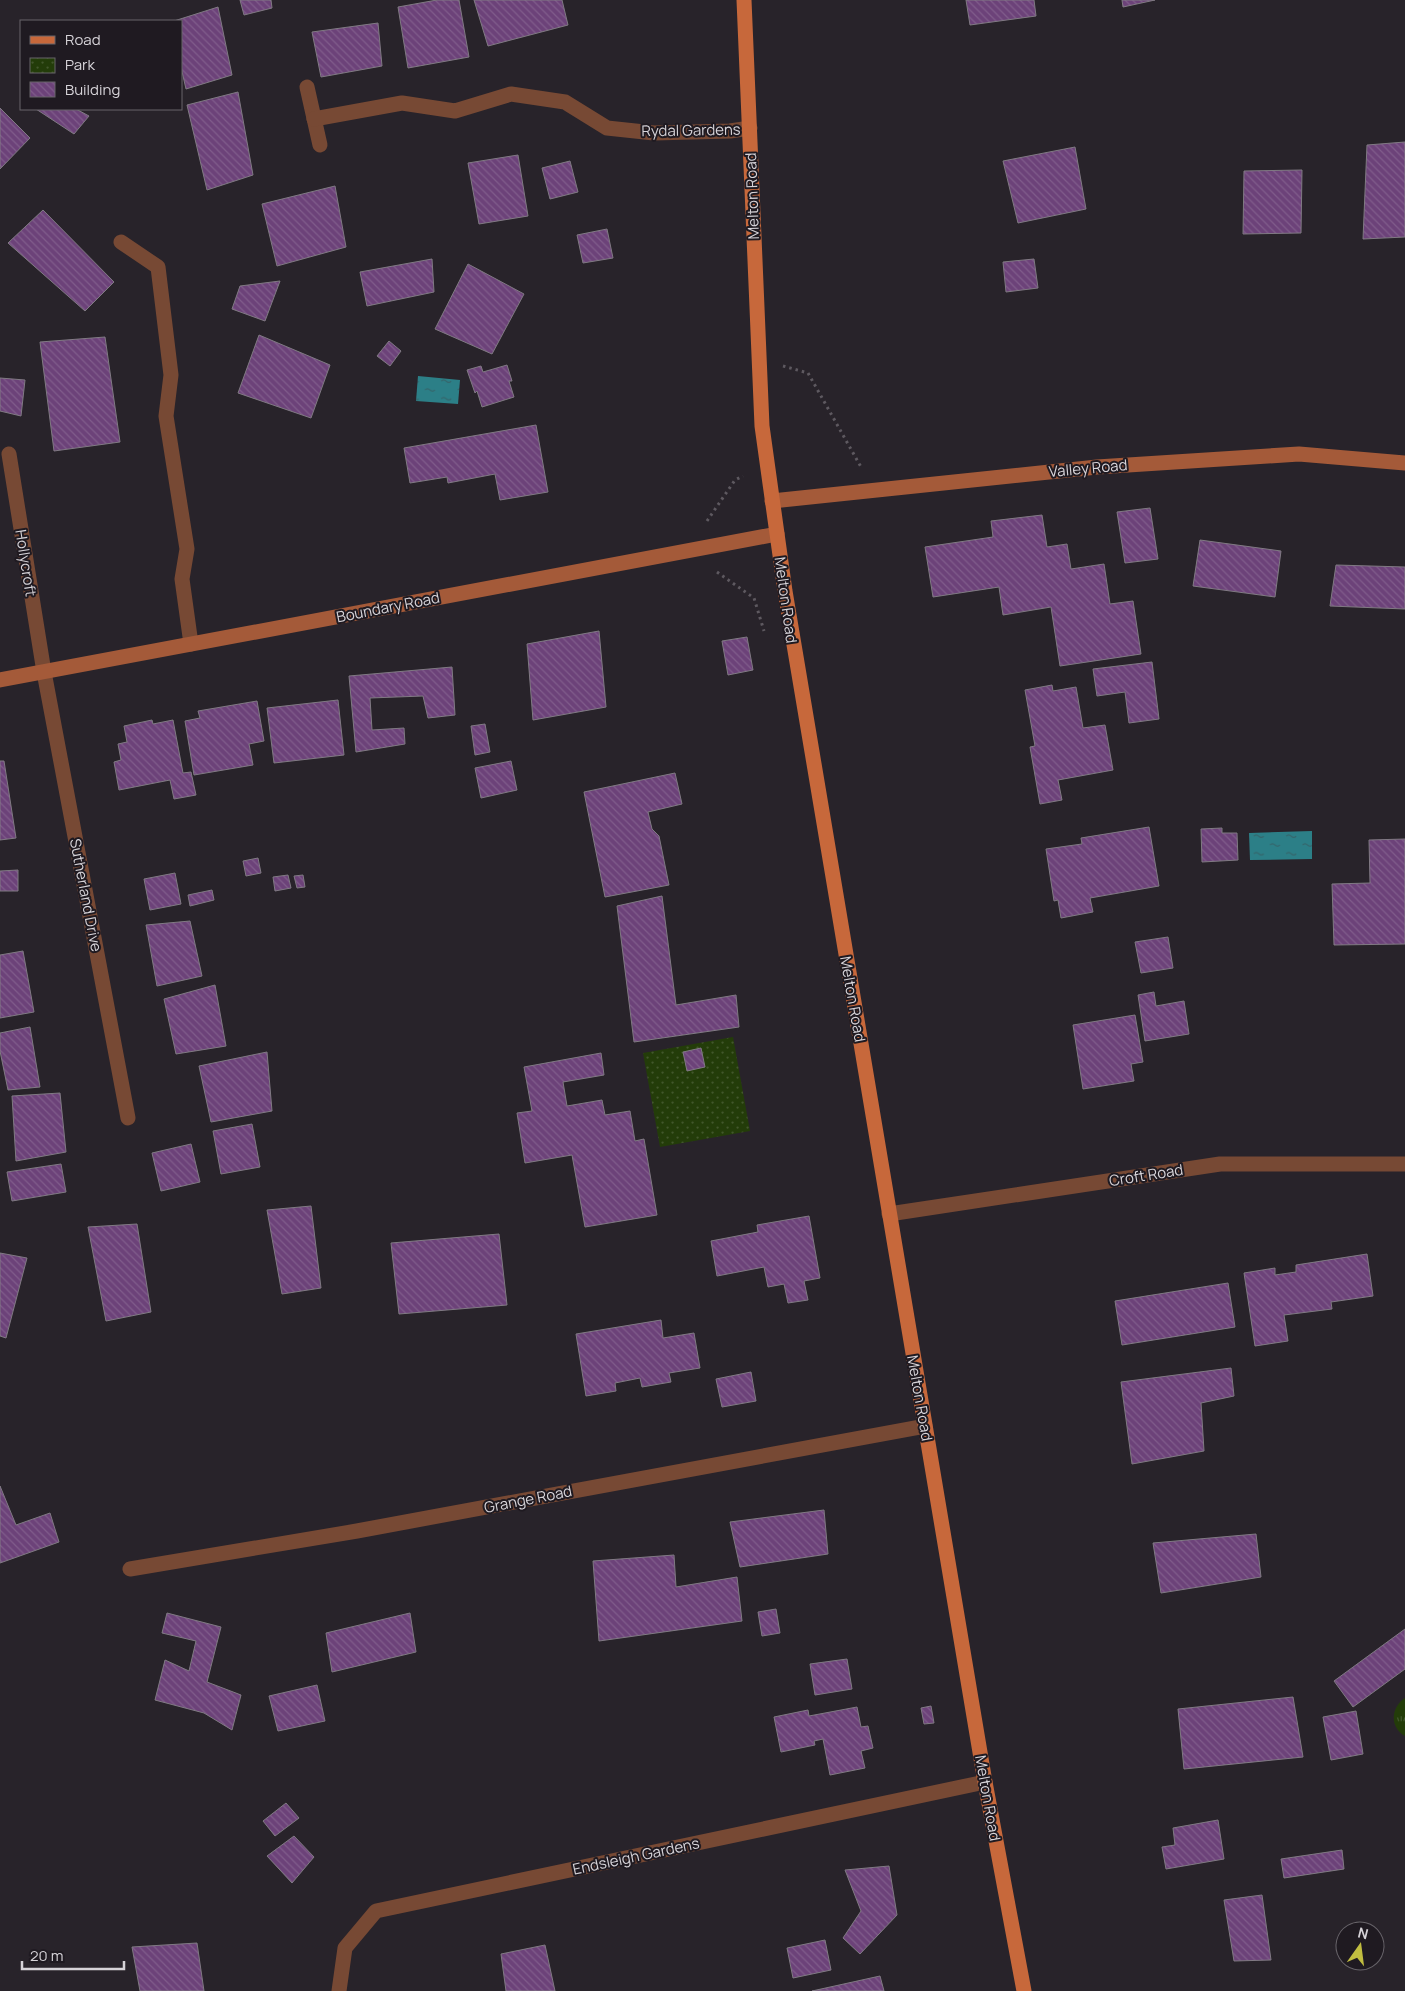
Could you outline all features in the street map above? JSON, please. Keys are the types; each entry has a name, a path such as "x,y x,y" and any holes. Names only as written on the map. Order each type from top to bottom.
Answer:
{"main road":[{"name":"Melton Road","path":"744,0 762,426 772,501 797,670 985,1782 1024,1991"}],"street":[{"path":"307,88 320,145"},
{"name":"Rydal Gardens","path":"314,118 402,103 455,111 511,94 565,102 607,128 654,133 730,131 750,128"},
{"path":"121,242 158,267 171,375 166,416 187,549 182,579 191,644"},
{"name":"Hollycroft","path":"9,454 44,672"},
{"name":"Valley Road","path":"772,501 1097,467 1299,454 1405,463"},
{"name":"Boundary Road","path":"0,680 777,534"},
{"name":"Sutherland Drive","path":"44,672 128,1118"},
{"name":"Croft Road","path":"889,1214 1220,1164 1405,1164"},
{"name":"Grange Road","path":"130,1569 366,1529 925,1426"},
{"name":"Endsleigh Gardens","path":"340,1991 345,1948 376,1911 985,1782"}],"path":[{"path":"759,357 808,373 863,469"},
{"path":"765,635 754,598 715,571 707,520 734,480 767,462"}],"green space":[{"path":"733,1037 750,1131 660,1147 643,1053"},
{"path":"1405,1698 1405,1736 1396,1728 1394,1717 1397,1706"}],"water":[{"path":"418,376 460,380 458,404 416,401"},
{"path":"1312,831 1312,859 1250,860 1249,833"}],"building":[{"path":"240,0 271,0 272,8 244,15"},
{"path":"437,0 459,0 469,57 408,68 398,7"},
{"path":"474,0 562,0 568,25 488,46"},
{"path":"966,0 1034,0 1036,16 970,25"},
{"path":"1122,0 1155,0 1123,7"},
{"path":"218,7 232,75 186,89 182,71 182,20 177,20"},
{"path":"378,23 382,66 321,77 312,32"},
{"path":"238,92 253,175 207,190 187,105"},
{"path":"0,108 30,138 0,169"},
{"path":"38,110 78,110 89,116 74,134"},
{"path":"1405,142 1405,237 1363,239 1367,145"},
{"path":"1075,147 1086,209 1018,223 1003,161"},
{"path":"518,155 528,216 479,224 468,163"},
{"path":"570,161 578,192 550,199 542,168"},
{"path":"1302,170 1301,233 1243,234 1244,171"},
{"path":"335,186 346,247 277,266 262,204"},
{"path":"43,210 114,282 85,311 8,243"},
{"path":"607,229 613,258 583,263 577,235"},
{"path":"432,259 434,292 367,306 360,272"},
{"path":"1034,259 1038,288 1006,292 1003,262"},
{"path":"468,264 524,294 492,354 435,329"},
{"path":"280,281 265,321 232,309 240,286"},
{"path":"259,335 330,365 311,418 238,393"},
{"path":"105,337 120,442 54,451 40,342"},
{"path":"389,341 401,351 390,366 377,356"},
{"path":"507,365 514,397 482,407 467,370 481,366 483,372"},
{"path":"0,378 25,380 21,416 0,411"},
{"path":"536,425 548,492 500,500 495,474 448,483 447,477 410,483 404,448"},
{"path":"1150,508 1158,559 1125,563 1117,512"},
{"path":"1042,515 1047,547 1067,544 1071,569 1104,564 1110,604 1133,601 1141,654 1060,666 1051,607 1003,615 999,587 933,597 925,547 993,537 991,521"},
{"path":"1200,540 1281,551 1275,597 1193,586"},
{"path":"1336,565 1405,567 1405,609 1330,606"},
{"path":"599,631 606,707 533,720 527,644"},
{"path":"747,637 753,670 728,675 722,641"},
{"path":"1152,662 1159,719 1129,723 1125,692 1097,696 1093,669"},
{"path":"452,667 455,715 428,718 423,696 370,698 372,730 404,728 405,744 356,752 349,676"},
{"path":"1052,685 1053,691 1076,687 1083,728 1105,725 1113,770 1058,780 1062,800 1040,804 1030,747 1035,746 1025,690"},
{"path":"338,700 344,755 274,763 267,708"},
{"path":"257,701 264,741 249,744 253,765 194,775 185,721 200,718 198,711"},
{"path":"152,720 153,724 173,720 183,773 191,772 196,795 174,799 170,780 119,790 114,762 121,760 118,744 127,742 124,726"},
{"path":"485,724 490,752 475,755 471,726"},
{"path":"0,761 4,761 16,838 0,840"},
{"path":"511,761 517,790 481,798 475,768"},
{"path":"675,773 682,804 648,812 652,829 659,836 669,885 605,897 584,792"},
{"path":"1149,827 1159,886 1090,898 1093,912 1061,918 1058,900 1054,901 1046,849 1082,844 1081,838"},
{"path":"1222,828 1222,833 1237,833 1238,860 1202,862 1201,829"},
{"path":"1405,839 1405,944 1334,945 1332,884 1370,883 1369,840"},
{"path":"258,858 261,873 246,876 243,861"},
{"path":"18,870 18,891 0,891 0,871"},
{"path":"175,873 181,904 150,910 144,879"},
{"path":"288,875 291,888 275,891 273,877"},
{"path":"303,875 305,887 297,888 294,876"},
{"path":"212,890 214,900 190,906 188,895"},
{"path":"662,896 676,1005 736,995 739,1027 634,1042 617,906"},
{"path":"190,921 202,976 157,986 146,925"},
{"path":"1168,937 1173,968 1141,973 1135,942"},
{"path":"23,951 34,1012 0,1018 0,955"},
{"path":"215,985 226,1046 176,1054 164,999"},
{"path":"1154,992 1156,1006 1184,1001 1189,1034 1145,1041 1138,995"},
{"path":"1135,1015 1143,1062 1131,1064 1134,1081 1083,1089 1073,1025"},
{"path":"30,1027 40,1087 8,1090 0,1051 0,1033"},
{"path":"701,1048 705,1067 687,1071 683,1052"},
{"path":"267,1052 272,1111 211,1122 199,1066"},
{"path":"601,1053 604,1075 563,1082 567,1106 602,1100 605,1115 630,1111 635,1141 644,1139 657,1215 585,1227 572,1155 525,1163 517,1113 532,1111 524,1067"},
{"path":"60,1093 66,1152 16,1161 12,1096"},
{"path":"252,1124 260,1167 221,1174 213,1131"},
{"path":"191,1144 200,1182 161,1191 152,1153"},
{"path":"61,1164 66,1192 12,1201 7,1172"},
{"path":"311,1206 321,1288 282,1294 267,1210"},
{"path":"809,1216 820,1278 804,1281 808,1300 788,1303 784,1284 768,1287 764,1267 717,1276 711,1241 758,1232 757,1225"},
{"path":"137,1224 151,1312 106,1321 88,1227"},
{"path":"499,1234 507,1305 399,1314 391,1243"},
{"path":"0,1253 27,1258 6,1338 0,1336"},
{"path":"1367,1254 1373,1296 1331,1302 1332,1309 1284,1315 1288,1341 1255,1346 1244,1273 1275,1268 1275,1275 1296,1272 1296,1265"},
{"path":"1228,1283 1235,1327 1122,1345 1115,1301"},
{"path":"661,1320 663,1338 694,1333 700,1368 669,1373 671,1382 642,1387 640,1378 615,1383 616,1391 586,1396 576,1334"},
{"path":"1231,1368 1234,1396 1201,1403 1204,1451 1132,1464 1121,1382"},
{"path":"751,1372 756,1401 722,1407 716,1379"},
{"path":"0,1486 16,1525 50,1513 59,1542 0,1563"},
{"path":"824,1510 828,1554 740,1567 730,1522"},
{"path":"1256,1534 1261,1577 1161,1593 1153,1543"},
{"path":"674,1555 676,1587 737,1577 742,1621 599,1641 593,1561"},
{"path":"776,1609 780,1633 762,1636 758,1612"},
{"path":"167,1613 221,1627 207,1682 241,1695 232,1730 204,1713 155,1700 165,1660 189,1671 196,1641 162,1633"},
{"path":"410,1613 416,1652 332,1672 326,1633"},
{"path":"1405,1629 1405,1669 1353,1707 1334,1681"},
{"path":"847,1659 852,1689 815,1695 810,1664"},
{"path":"317,1685 325,1721 278,1731 269,1696"},
{"path":"1293,1697 1303,1757 1184,1769 1178,1709"},
{"path":"931,1706 934,1723 924,1724 921,1708"},
{"path":"857,1707 861,1727 868,1726 873,1748 861,1751 865,1768 830,1775 823,1739 814,1741 815,1745 781,1752 774,1717 808,1710 809,1716"},
{"path":"1356,1711 1363,1754 1331,1760 1323,1717"},
{"path":"286,1803 299,1818 275,1836 263,1821"},
{"path":"1218,1820 1224,1859 1166,1869 1162,1847 1175,1845 1173,1828"},
{"path":"294,1836 314,1857 292,1883 267,1856"},
{"path":"1342,1850 1344,1869 1284,1878 1281,1859"},
{"path":"889,1866 897,1915 860,1954 843,1938 861,1911 845,1870"},
{"path":"1262,1895 1271,1960 1234,1961 1224,1900"},
{"path":"825,1940 831,1970 793,1978 787,1948"},
{"path":"197,1943 204,1991 140,1991 132,1947"},
{"path":"545,1945 555,1991 506,1991 501,1954"},
{"path":"880,1976 884,1991 812,1991"}]}
